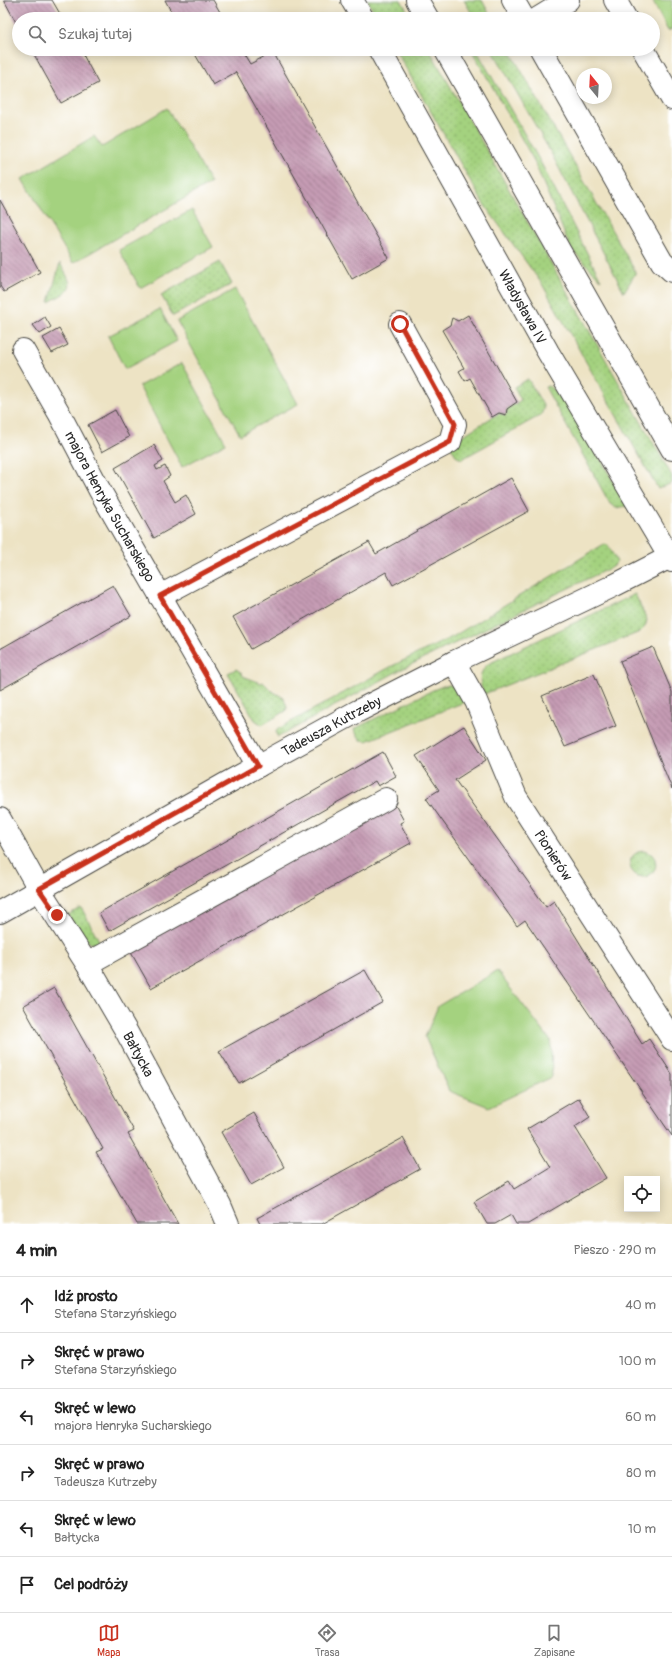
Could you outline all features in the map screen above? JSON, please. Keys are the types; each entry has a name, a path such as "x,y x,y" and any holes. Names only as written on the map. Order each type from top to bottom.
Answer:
{"street":[{"path":"352,0 358,12"},
{"path":"417,0 424,12"},
{"path":"513,0 520,12"},
{"path":"548,12 568,0"},
{"path":"615,0 622,12"},
{"name":"Władysława IV","path":"383,56 548,352 671,558"},
{"path":"449,56 672,449"},
{"path":"545,56 662,262 672,271"},
{"path":"647,56 672,99"},
{"path":"160,596 450,442 455,424 400,324"},
{"name":"majora Henryka Sucharskiego","path":"23,350 59,413 99,489 258,766"},
{"name":"Tadeusza Kutrzeby","path":"0,912 358,711 454,662 671,558"},
{"name":"Pionierów","path":"454,662 476,701 516,797 672,1039"},
{"path":"87,964 386,799"},
{"name":"Bałtycka","path":"0,819 39,889 87,964 136,1050 220,1205 228,1224"}],"green space":[{"path":"367,0 401,0 408,12 374,12"},
{"path":"464,0 482,0 488,12 471,12"},
{"path":"656,0 672,0 672,29 668,31 660,16 660,12 658,12 653,2"},
{"path":"399,56 433,56 672,476 672,483 658,489 542,284 483,203"},
{"path":"475,56 480,56 541,163 601,280 571,249 533,159"},
{"path":"496,56 513,56 635,271 635,274 624,292 551,153"},
{"path":"167,108 211,183 73,263 23,179 94,136 102,147"},
{"path":"192,210 213,247 140,288 119,250"},
{"path":"220,262 232,284 173,316 161,295"},
{"path":"60,263 68,278 70,287 64,294 49,302"},
{"path":"235,289 298,404 240,435 177,321"},
{"path":"160,309 177,341 125,369 108,336"},
{"path":"182,363 226,443 182,467 139,386"},
{"path":"528,379 544,407 541,415 462,459 457,457 449,444 499,413 506,415 507,409 521,400 514,387"},
{"path":"548,386 565,396 627,506 616,508 610,504 545,387"},
{"path":"604,544 608,545 617,562 612,567 400,670 282,735 277,736 276,731 278,729 392,666 454,636"},
{"path":"635,594 647,620 645,627 640,632 484,694 480,678 482,671 488,664"},
{"path":"236,669 242,673 243,676 261,683 263,682 272,691 284,698 287,707 286,711 262,725 255,720 228,673"},
{"path":"450,685 457,688 467,701 367,741 361,740 354,730 433,690"},
{"path":"643,851 652,855 656,864 652,873 643,877 634,873 630,864 634,855"},
{"path":"80,908 82,909 102,946 95,945 84,939 74,927 68,915"},
{"path":"497,971 551,1041 552,1077 489,1107 449,1091 425,1037 438,1006"}],"building":[{"path":"4,0 52,0 59,12 12,12 12,15"},
{"path":"165,0 213,0 220,12 171,12"},
{"path":"35,56 84,56 98,83 61,103"},
{"path":"196,56 245,56 250,64 265,56 275,56 389,258 352,279 236,72 213,85"},
{"path":"0,200 40,272 4,292 0,286"},
{"path":"468,315 517,402 507,409 506,415 499,413 492,417 470,378 465,381 459,371 464,368 442,330 450,325 452,318 458,321"},
{"path":"45,317 51,327 40,334 33,325"},
{"path":"59,329 68,345 52,353 43,338"},
{"path":"115,410 129,437 102,452 88,425"},
{"path":"154,445 163,461 155,466 157,470 165,466 170,476 163,481 175,502 186,495 196,514 154,538 115,468"},
{"path":"511,478 529,511 393,585 386,572 251,649 233,617 369,542 376,554"},
{"path":"113,585 131,616 0,690 0,649"},
{"path":"653,647 672,692 672,789 620,661"},
{"path":"594,674 616,726 565,747 542,696"},
{"path":"464,726 486,760 455,780 546,907 554,901 642,1044 649,1039 672,1074 672,1136 525,920 517,926 426,798 439,790 416,756"},
{"path":"383,752 396,776 378,786 375,781 109,931 99,913"},
{"path":"393,801 404,821 400,823 411,843 151,988 129,949"},
{"path":"365,970 383,1002 239,1083 219,1051"},
{"path":"54,988 134,1131 128,1134 178,1224 137,1224 96,1152 103,1149 23,1006"},
{"path":"579,1098 590,1117 575,1127 606,1178 528,1224 516,1224 511,1215 495,1224 487,1224 474,1202 509,1181 514,1189 550,1167 527,1129"},
{"path":"254,1113 284,1167 251,1185 221,1132"},
{"path":"403,1138 420,1169 322,1224 260,1224 257,1218"}],"route":[{"path":"57,915 39,889 258,766 160,596 450,442 455,424 400,324"}]}
